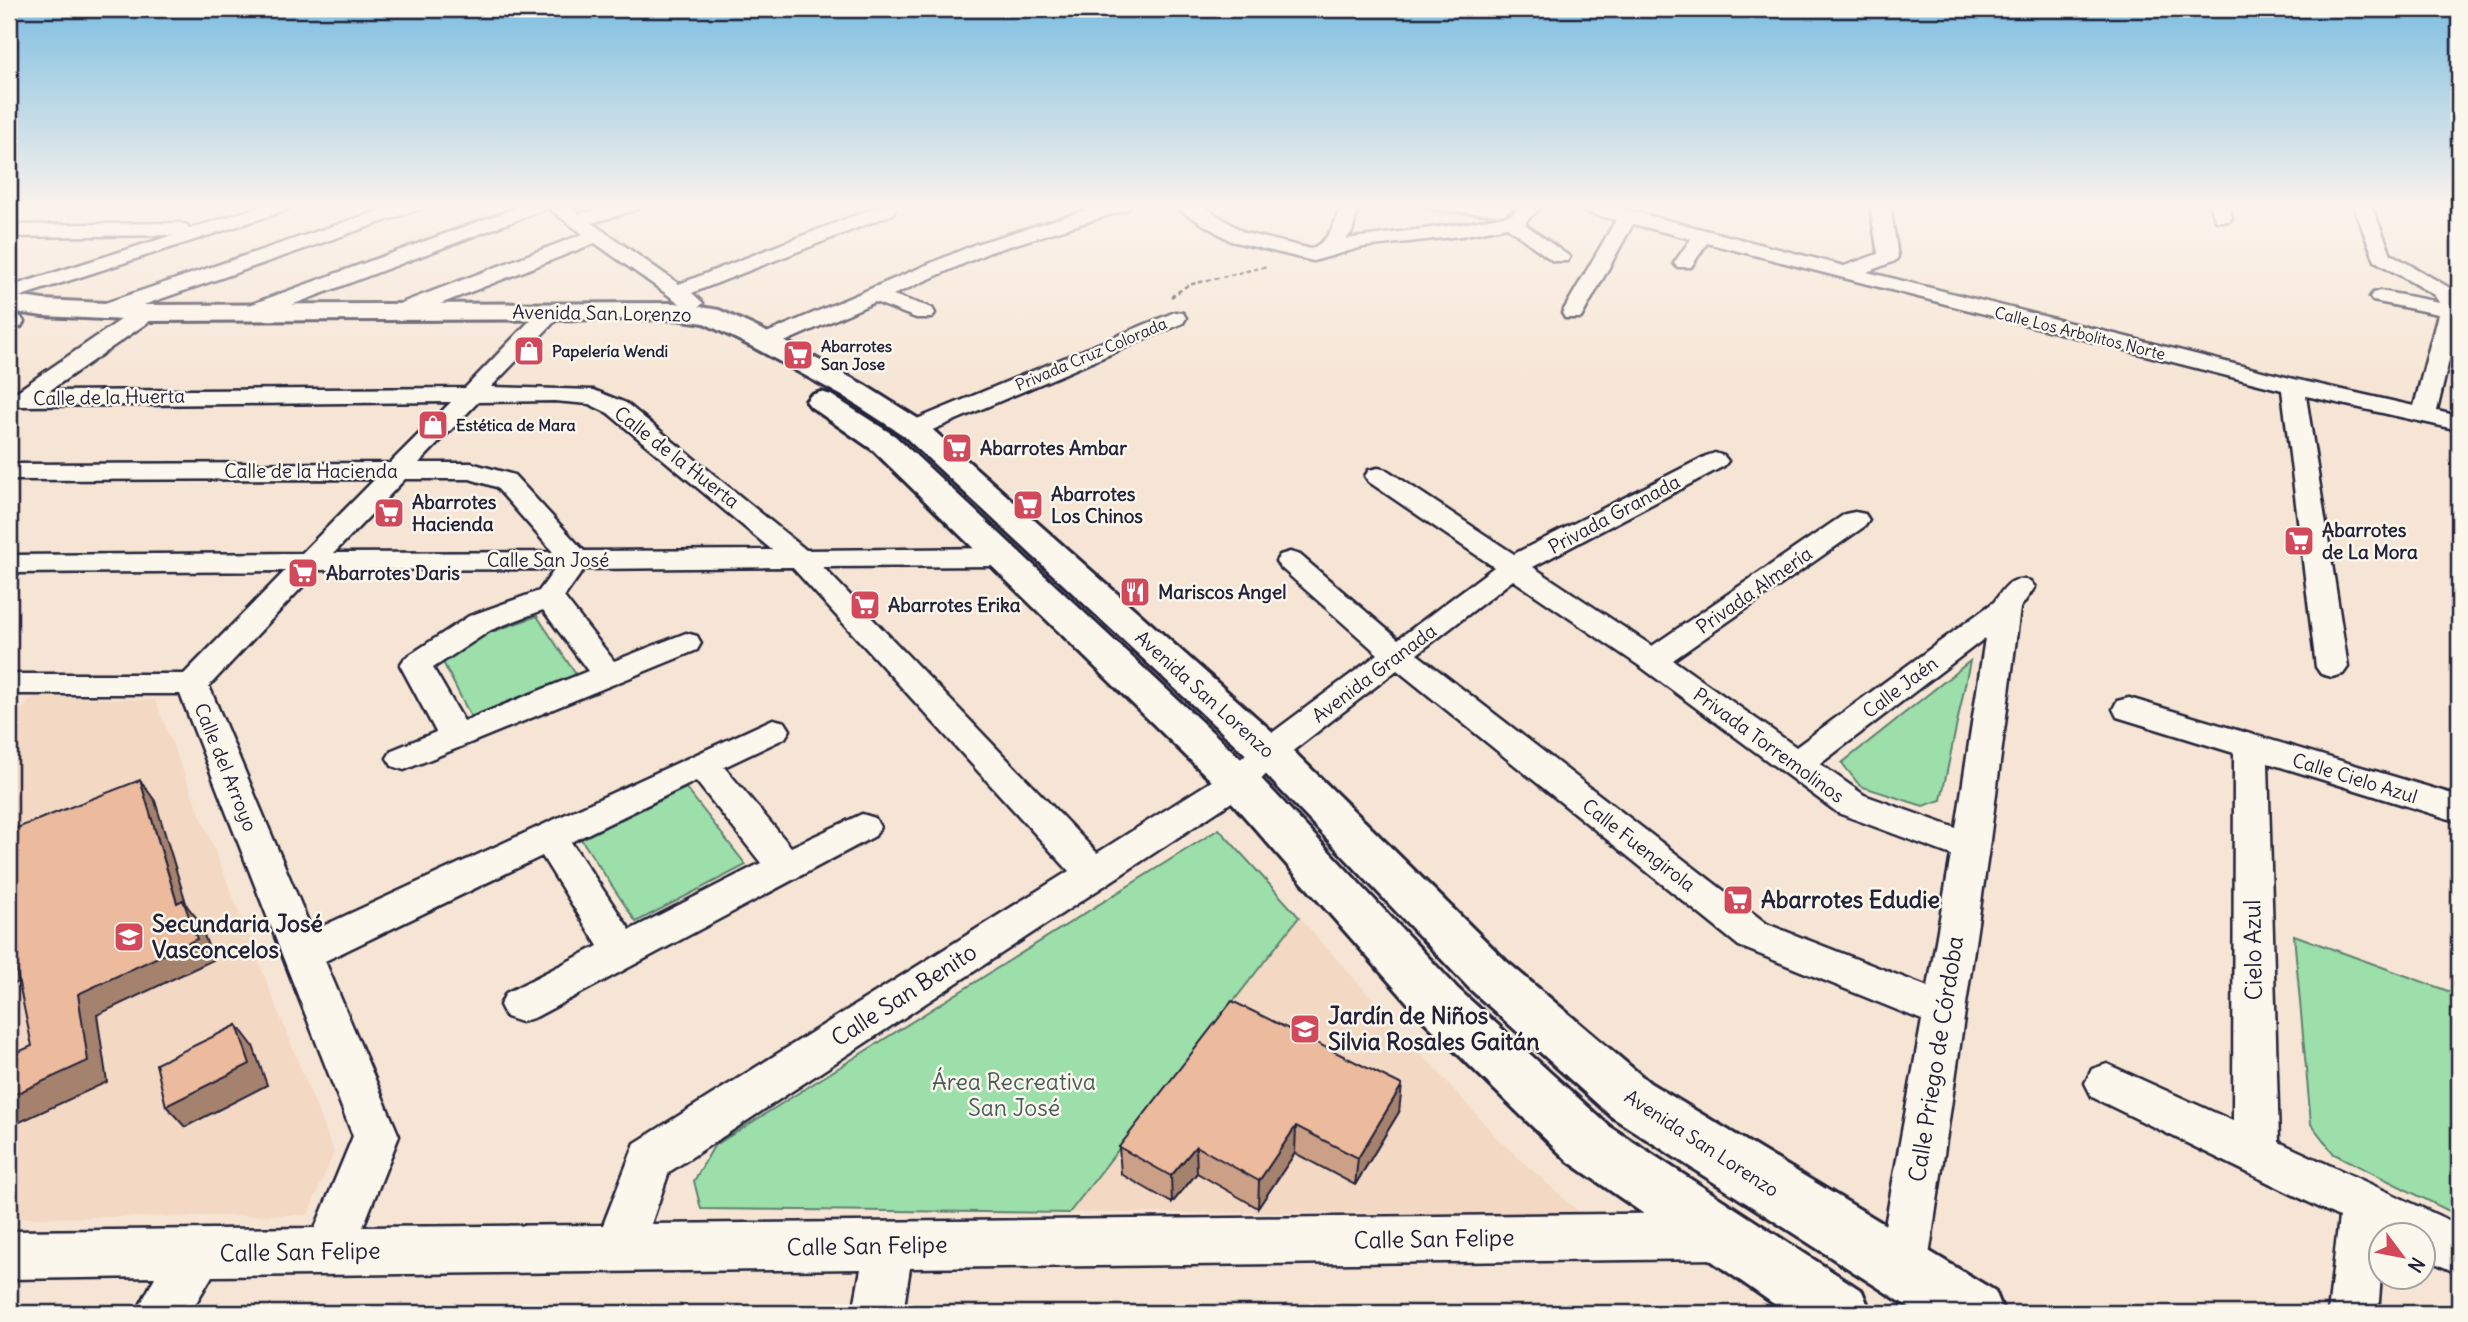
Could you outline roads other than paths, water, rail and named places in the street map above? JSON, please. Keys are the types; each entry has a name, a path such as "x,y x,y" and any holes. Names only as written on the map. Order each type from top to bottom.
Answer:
{"street":[{"path":"9,294 93,267"},
{"path":"101,312 233,267"},
{"path":"249,313 374,267"},
{"path":"399,312 516,267"},
{"path":"635,267 690,312 777,267"},
{"path":"765,342 942,267"},
{"path":"1573,313 1599,267"},
{"name":"Calle Los Arbolitos Norte","path":"1819,267 2293,386 2459,423"},
{"path":"1844,273 1861,267"},
{"path":"2399,267 2441,291 2452,303 2424,415"},
{"path":"877,296 924,313"},
{"path":"2380,297 2450,310"},
{"name":"Avenida San Lorenzo","path":"10,318 101,312 136,320 249,313 341,320 399,312 659,326 690,312 765,342 856,392 914,429 1269,752 1488,975 1631,1100 1973,1313"},
{"name":"Avenida San Lorenzo","path":"690,312 738,353 828,404 884,443 1238,781 1440,1004 1589,1144 1840,1313"},
{"name":"Avenida San Lorenzo","path":"10,318 545,319"},
{"name":"Privada Cruz Colorada","path":"914,429 1175,318"},
{"name":"Calle del Arroyo","path":"330,1252 376,1136 192,684 545,319"},
{"path":"16,403 136,320"},
{"path":"2293,386 2332,667"},
{"name":"Calle de la Huerta","path":"16,403 472,394 594,397 617,408 799,558 1093,873"},
{"name":"Privada Granada","path":"1513,567 1715,461"},
{"name":"Calle de la Hacienda","path":"9,472 471,471 505,481 576,560"},
{"path":"1378,476 1513,567"},
{"name":"Privada Almería","path":"1652,660 1855,520"},
{"name":"Calle San José","path":"9,564 1003,557"},
{"path":"456,737 416,664 480,623 550,597 576,560"},
{"name":"Calle Fuengirola","path":"1290,561 1398,655 1753,935 1942,1010"},
{"name":"Avenida Granada","path":"1238,781 1269,752 1513,567"},
{"name":"Privada Torremolinos","path":"1513,567 1652,660 1851,804 1971,848"},
{"path":"550,597 608,675"},
{"name":"Calle Jaén","path":"1796,766 2013,598"},
{"name":"Calle Priego de Córdoba","path":"1902,1270 1942,1010 2013,598"},
{"path":"404,758 686,643"},
{"path":"13,688 192,684"},
{"name":"Calle Cielo Azul","path":"2129,709 2459,810"},
{"path":"302,954 773,730"},
{"name":"Cielo Azul","path":"2251,747 2256,1153"},
{"path":"702,764 786,867"},
{"name":"Calle San Benito","path":"618,1248 651,1157 1238,781"},
{"path":"521,1005 862,827"},
{"path":"550,837 623,952"},
{"path":"2107,1083 2459,1250"},
{"path":"2353,1313 2364,1205"},
{"name":"Calle San Felipe","path":"9,1255 1724,1236"},
{"path":"877,1313 890,1245"},
{"path":"161,1313 199,1253"}],"place":[{"name":"Papelería Wendi","path":"529,351"},
{"name":"Abarrotes San Jose","path":"798,355"},
{"name":"Estética de Mara","path":"433,425"},
{"name":"Abarrotes Ambar","path":"957,448"},
{"name":"Abarrotes Los Chinos","path":"1028,505"},
{"name":"Abarrotes Hacienda","path":"389,513"},
{"name":"Abarrotes de La Mora","path":"2299,541"},
{"name":"Abarrotes Daris","path":"303,573"},
{"name":"Mariscos Angel","path":"1135,592"},
{"name":"Abarrotes Erika","path":"865,605"},
{"name":"Abarrotes Edudie","path":"1738,900"},
{"name":"Secundaria José Vasconcelos","path":"129,937"},
{"name":"Jardín de Niños Silvia Rosales Gaitán","path":"1305,1029"}],"park label":[{"name":"Área Recreativa San José","path":"1014,1095"}]}
